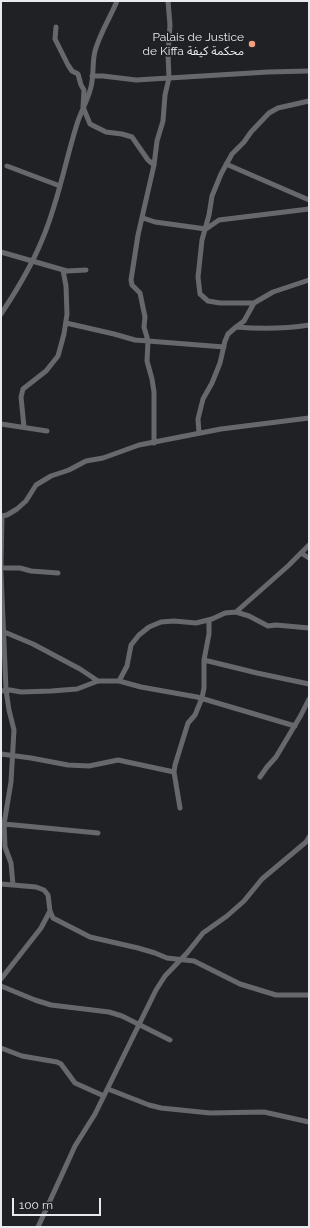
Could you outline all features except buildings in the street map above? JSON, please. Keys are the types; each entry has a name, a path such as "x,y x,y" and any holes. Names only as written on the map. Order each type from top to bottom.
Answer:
{"street":[{"path":"1,314 26,276 42,239 60,186 77,123 92,86 95,51 117,1"},
{"path":"154,443 154,392 147,361 148,341 144,327 145,316 140,293 132,285 131,280 138,234 143,218 154,165 157,141 163,121 165,95 169,78 168,54 170,25 168,1"},
{"path":"56,27 55,39 68,65 72,71 78,74 84,90 83,107 90,124 106,132 132,137 148,160 154,165"},
{"path":"92,76 136,80 309,71"},
{"path":"309,101 278,108 269,113 232,154 212,196 210,216 202,240 198,277 200,294 208,301 220,303 254,303 273,292 309,280"},
{"path":"226,164 309,200"},
{"path":"7,166 60,186"},
{"path":"143,218 155,222 206,229 219,220 309,209"},
{"path":"1,252 67,271 86,270"},
{"path":"24,427 21,396 23,389 46,371 58,356 64,334 67,314 66,286 63,270"},
{"path":"199,433 198,419 203,399 217,370 228,334 244,321 254,303"},
{"path":"66,323 135,340 224,347"},
{"path":"236,327 257,329 291,328 309,325"},
{"path":"58,573 37,572 20,568 1,567 2,516 7,515 17,509 26,501 36,485 51,476 69,470 86,460 103,458 139,446 220,429 309,418"},
{"path":"1,424 46,431"},
{"path":"236,612 309,545"},
{"path":"301,553 309,558"},
{"path":"1,572 2,631 5,652 3,691 14,730 11,782 4,824 6,847 11,863 13,885"},
{"path":"119,681 127,666 131,646 139,635 149,627 161,622 174,621 196,623 209,620 225,613 236,612 249,616 268,626 276,625 309,628"},
{"path":"180,808 174,772 175,765 188,723 195,715 202,698 204,688 204,660 209,620"},
{"path":"2,631 33,644 80,669 98,682"},
{"path":"204,660 309,684"},
{"path":"3,691 36,692 77,689 98,682 119,681 141,687 202,698 295,726"},
{"path":"260,777 276,757 309,699"},
{"path":"1,754 68,765 89,766 118,760 174,772"},
{"path":"4,824 98,833"},
{"path":"38,1227 75,1146 95,1114 108,1089 156,990 203,933 227,916 244,901 262,880 306,842 309,837"},
{"path":"1,884 36,886 44,890 48,895 50,911 53,918 90,937 138,948 167,958 194,961 240,984 276,995 309,995"},
{"path":"1,978 38,932 50,911"},
{"path":"1,986 51,1005 109,1012 122,1016 170,1040"},
{"path":"1,1048 22,1056 57,1062 61,1064 75,1083 104,1096"},
{"path":"108,1089 149,1105 161,1108 173,1108 210,1113 264,1112 309,1122"}],"place":[{"name":"Palais de Justice de Kiffa محكمة كيفة","path":"252,44"}]}
